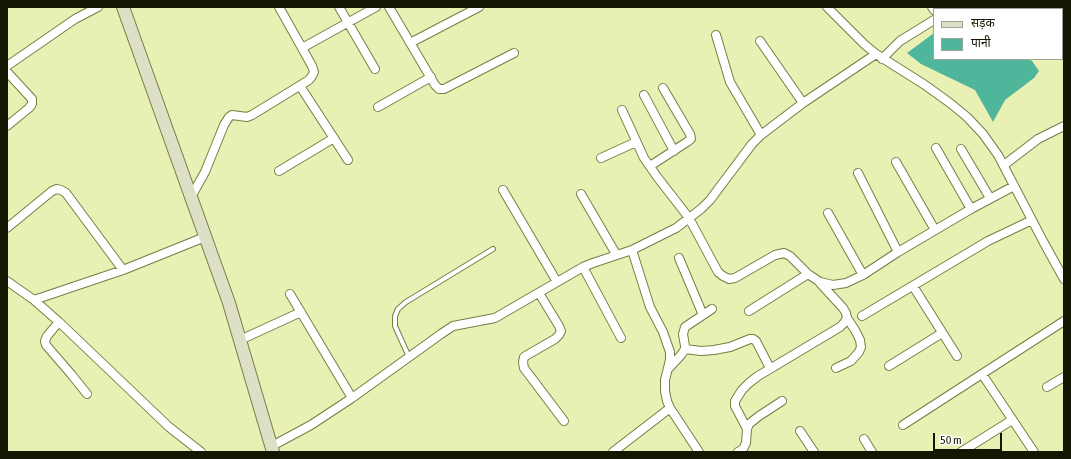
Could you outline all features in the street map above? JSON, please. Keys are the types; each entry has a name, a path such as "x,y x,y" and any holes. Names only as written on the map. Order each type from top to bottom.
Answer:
{"street":[{"path":"7,66 75,19 98,7"},
{"path":"123,7 229,303 272,449 352,398 454,326 495,318 592,263 632,250 676,228 710,200 752,144 761,135 803,103 933,21"},
{"path":"191,197 206,172 224,125 229,117 232,115 247,117 309,80 314,72 279,7"},
{"path":"339,7 375,69"},
{"path":"302,48 376,7"},
{"path":"389,7 435,85 439,88 444,89 514,53"},
{"path":"410,43 479,7"},
{"path":"827,7 864,44 879,56 926,85 967,117 998,155 1064,278"},
{"path":"716,35 734,91 761,135"},
{"path":"760,41 803,103"},
{"path":"7,72 32,99 32,104 7,126"},
{"path":"378,107 431,77"},
{"path":"300,86 348,160"},
{"path":"650,166 691,139 690,134 663,88"},
{"path":"644,95 674,151"},
{"path":"622,110 644,158 690,218 718,272 729,279 735,278 779,253 784,253 790,256 808,274 820,282 846,313 846,318 840,328 770,368 742,390 735,401 735,406 747,429"},
{"path":"1004,165 1038,139 1064,126"},
{"path":"279,171 334,138"},
{"path":"601,158 636,142"},
{"path":"936,148 971,209"},
{"path":"961,149 990,198"},
{"path":"896,162 935,230"},
{"path":"858,173 898,252"},
{"path":"820,282 833,285 850,281 863,275 935,230 1014,186"},
{"path":"7,228 52,191 57,189 61,190 66,193 123,270"},
{"path":"503,190 557,282"},
{"path":"581,194 616,254"},
{"path":"828,213 863,275"},
{"path":"862,316 988,241 1032,220"},
{"path":"34,300 123,270 205,238"},
{"path":"632,250 650,307 663,332 670,352 670,360 665,380 667,401 697,451"},
{"path":"679,258 703,315"},
{"path":"583,268 621,338"},
{"path":"749,311 808,274"},
{"path":"7,281 34,300 59,322 169,427 201,452"},
{"path":"913,286 957,356"},
{"path":"539,293 561,331 555,339 524,357 524,368 564,421"},
{"path":"290,294 352,398"},
{"path":"668,368 685,349 686,346 682,334 685,327 712,309"},
{"path":"240,340 301,312"},
{"path":"836,368 855,357 861,347 860,340 855,330 846,318"},
{"path":"59,322 47,336 45,341 46,345 87,394"},
{"path":"903,424 1064,322"},
{"path":"889,366 942,333"},
{"path":"685,349 719,349 753,339 758,344 770,368"},
{"path":"982,374 1034,452"},
{"path":"1047,387 1064,376"},
{"path":"738,452 746,443 749,424 782,401"},
{"path":"613,452 670,408"},
{"path":"964,451 1012,420"},
{"path":"800,431 814,452"},
{"path":"864,439 872,452"}],"lane":[{"path":"409,357 395,326 395,316 398,309 406,302 493,249"}],"water":[{"path":"933,34 933,60 1030,60 1039,71 1034,78 1005,100 993,122 975,90 921,64 907,53"}]}
